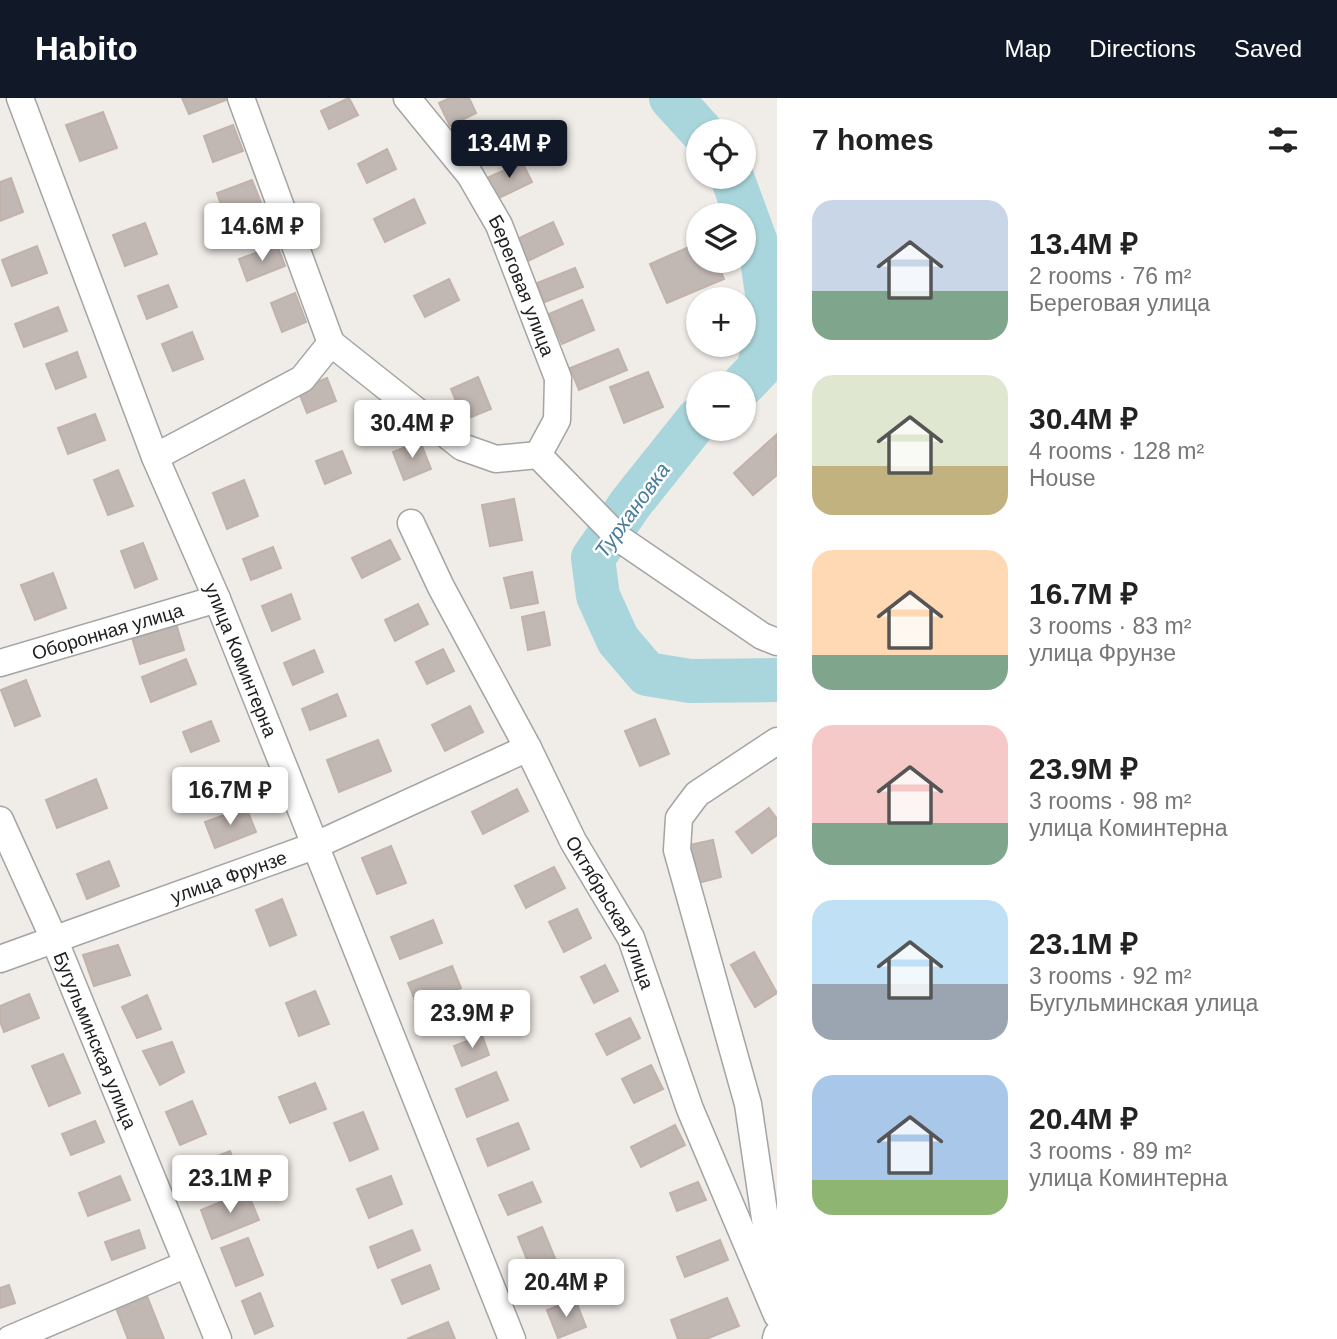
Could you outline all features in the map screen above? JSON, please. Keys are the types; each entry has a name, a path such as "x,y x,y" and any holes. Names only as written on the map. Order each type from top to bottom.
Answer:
{"street":[{"name":"улица Коминтерна","path":"20,98 155,457 217,600 512,1339"},
{"path":"242,98 331,343 463,447 496,459 538,455 620,539 739,621 777,642"},
{"name":"Береговая улица","path":"407,98 470,175 499,225 558,378 557,420 538,455"},
{"path":"155,457 302,379 331,343"},
{"name":"Октябрьская улица","path":"411,523 441,587 528,748 573,841 631,938 690,1109 777,1315"},
{"name":"Оборонная улица","path":"0,663 217,600"},
{"path":"777,741 696,794 680,818 677,850 748,1104 777,1302"},
{"name":"улица Фрунзе","path":"0,959 314,846 528,748"},
{"name":"Бугульминская улица","path":"0,820 54,939 218,1339"},
{"path":"10,1339 187,1264"}],"building":[{"path":"182,98 225,98 226,100 189,114"},
{"path":"349,98 358,115 329,129 321,111"},
{"path":"450,98 469,98 476,113 450,126 439,103"},
{"path":"103,112 117,148 80,161 66,125"},
{"path":"492,121 502,142 470,157 460,136"},
{"path":"233,125 243,151 213,162 204,136"},
{"path":"387,149 396,169 367,183 358,164"},
{"path":"522,162 532,182 497,199 487,178"},
{"path":"11,178 23,212 0,221 0,182"},
{"path":"252,180 263,208 227,221 217,193"},
{"path":"414,199 425,223 385,242 374,219"},
{"path":"553,222 563,244 526,262 515,240"},
{"path":"145,223 157,254 125,266 113,235"},
{"path":"277,245 285,266 247,281 239,259"},
{"path":"37,246 47,273 12,286 2,260"},
{"path":"686,248 686,273 721,273 724,279 705,287 686,287 686,295 667,303 650,264"},
{"path":"575,268 583,287 545,302 537,283"},
{"path":"449,279 459,300 425,317 414,296"},
{"path":"168,285 177,307 147,319 138,296"},
{"path":"295,293 306,322 282,332 271,303"},
{"path":"582,300 594,330 562,344 549,314"},
{"path":"58,307 67,331 24,347 15,324"},
{"path":"192,332 203,359 173,371 162,344"},
{"path":"618,349 627,370 579,390 570,368"},
{"path":"77,352 86,377 56,389 46,364"},
{"path":"648,372 663,407 624,423 610,387"},
{"path":"478,377 491,409 464,420 451,389"},
{"path":"327,378 336,401 307,413 298,390"},
{"path":"95,414 105,440 68,454 58,428"},
{"path":"776,435 777,475 753,495 734,473"},
{"path":"420,441 431,469 404,480 393,452"},
{"path":"342,451 351,473 325,484 316,461"},
{"path":"118,470 133,506 108,515 94,480"},
{"path":"244,480 258,516 227,529 213,493"},
{"path":"514,499 522,540 490,546 482,505"},
{"path":"390,540 400,559 362,578 352,558"},
{"path":"143,543 157,579 135,588 121,551"},
{"path":"273,547 281,568 251,580 243,559"},
{"path":"532,572 538,603 511,608 504,578"},
{"path":"53,573 66,608 35,620 21,585"},
{"path":"291,594 300,619 272,631 262,606"},
{"path":"418,604 428,624 395,641 385,620"},
{"path":"544,612 550,645 528,650 522,617"},
{"path":"175,620 184,650 140,664 131,634"},
{"path":"443,649 454,671 427,684 416,662"},
{"path":"314,650 323,672 293,685 284,663"},
{"path":"186,659 196,684 151,702 142,677"},
{"path":"26,680 40,716 15,726 1,690"},
{"path":"337,694 346,716 310,730 302,709"},
{"path":"470,706 483,732 445,751 432,725"},
{"path":"655,719 669,754 640,766 625,731"},
{"path":"211,721 219,741 191,752 183,732"},
{"path":"378,740 391,771 339,792 327,760"},
{"path":"96,779 107,808 57,828 46,800"},
{"path":"517,789 528,811 483,834 472,812"},
{"path":"246,807 256,832 215,848 205,822"},
{"path":"769,808 777,819 777,835 752,853 736,832"},
{"path":"713,840 721,877 694,884 685,846"},
{"path":"391,846 406,883 377,894 362,858"},
{"path":"109,861 119,886 87,899 77,874"},
{"path":"554,867 565,888 526,908 515,886"},
{"path":"282,899 296,935 270,946 256,910"},
{"path":"577,909 591,938 564,952 549,922"},
{"path":"433,920 442,943 400,959 391,937"},
{"path":"118,945 130,975 94,986 83,955"},
{"path":"754,952 777,993 755,1007 731,965"},
{"path":"605,965 618,991 594,1003 581,977"},
{"path":"452,966 461,988 417,1005 408,983"},
{"path":"315,991 329,1024 299,1036 286,1003"},
{"path":"29,994 39,1018 4,1032 0,1021 0,1006"},
{"path":"147,995 161,1029 137,1038 122,1007"},
{"path":"630,1018 640,1038 607,1055 596,1034"},
{"path":"482,1035 489,1055 462,1066 454,1046"},
{"path":"172,1042 184,1072 160,1085 143,1051"},
{"path":"63,1054 80,1093 49,1106 32,1066"},
{"path":"651,1065 663,1089 634,1103 622,1079"},
{"path":"496,1072 508,1100 467,1117 456,1089"},
{"path":"315,1083 326,1109 290,1123 279,1097"},
{"path":"192,1101 206,1134 180,1145 166,1112"},
{"path":"363,1112 378,1149 350,1161 334,1123"},
{"path":"95,1121 104,1142 71,1155 62,1134"},
{"path":"518,1123 529,1149 488,1166 477,1139"},
{"path":"675,1125 685,1145 641,1167 631,1147"},
{"path":"230,1151 238,1172 193,1190 185,1169"},
{"path":"120,1176 130,1200 88,1216 79,1193"},
{"path":"391,1176 402,1204 369,1218 357,1189"},
{"path":"532,1182 541,1202 508,1215 499,1195"},
{"path":"698,1182 706,1200 677,1211 670,1193"},
{"path":"247,1191 259,1220 212,1239 201,1210"},
{"path":"542,1227 559,1268 534,1277 518,1237"},
{"path":"139,1230 145,1248 112,1260 105,1242"},
{"path":"412,1230 420,1250 378,1268 370,1247"},
{"path":"248,1238 263,1275 236,1286 221,1248"},
{"path":"720,1240 728,1260 685,1277 677,1257"},
{"path":"430,1265 439,1289 402,1304 392,1280"},
{"path":"9,1285 15,1303 0,1308 0,1288"},
{"path":"260,1293 273,1326 255,1334 242,1301"},
{"path":"147,1296 164,1339 128,1339 116,1308"},
{"path":"727,1298 739,1326 706,1339 678,1339 671,1320"},
{"path":"575,1299 586,1327 558,1338 547,1310"},
{"path":"448,1322 455,1339 407,1339"}],"waterway":[{"name":"Турхановка","path":"671,98 690,119"},
{"name":"Турхановка","path":"736,189 762,259 769,308 759,368 756,371"},
{"name":"Турхановка","path":"686,434 631,503 593,558 598,596 618,640 647,674 690,681 777,680"}]}
